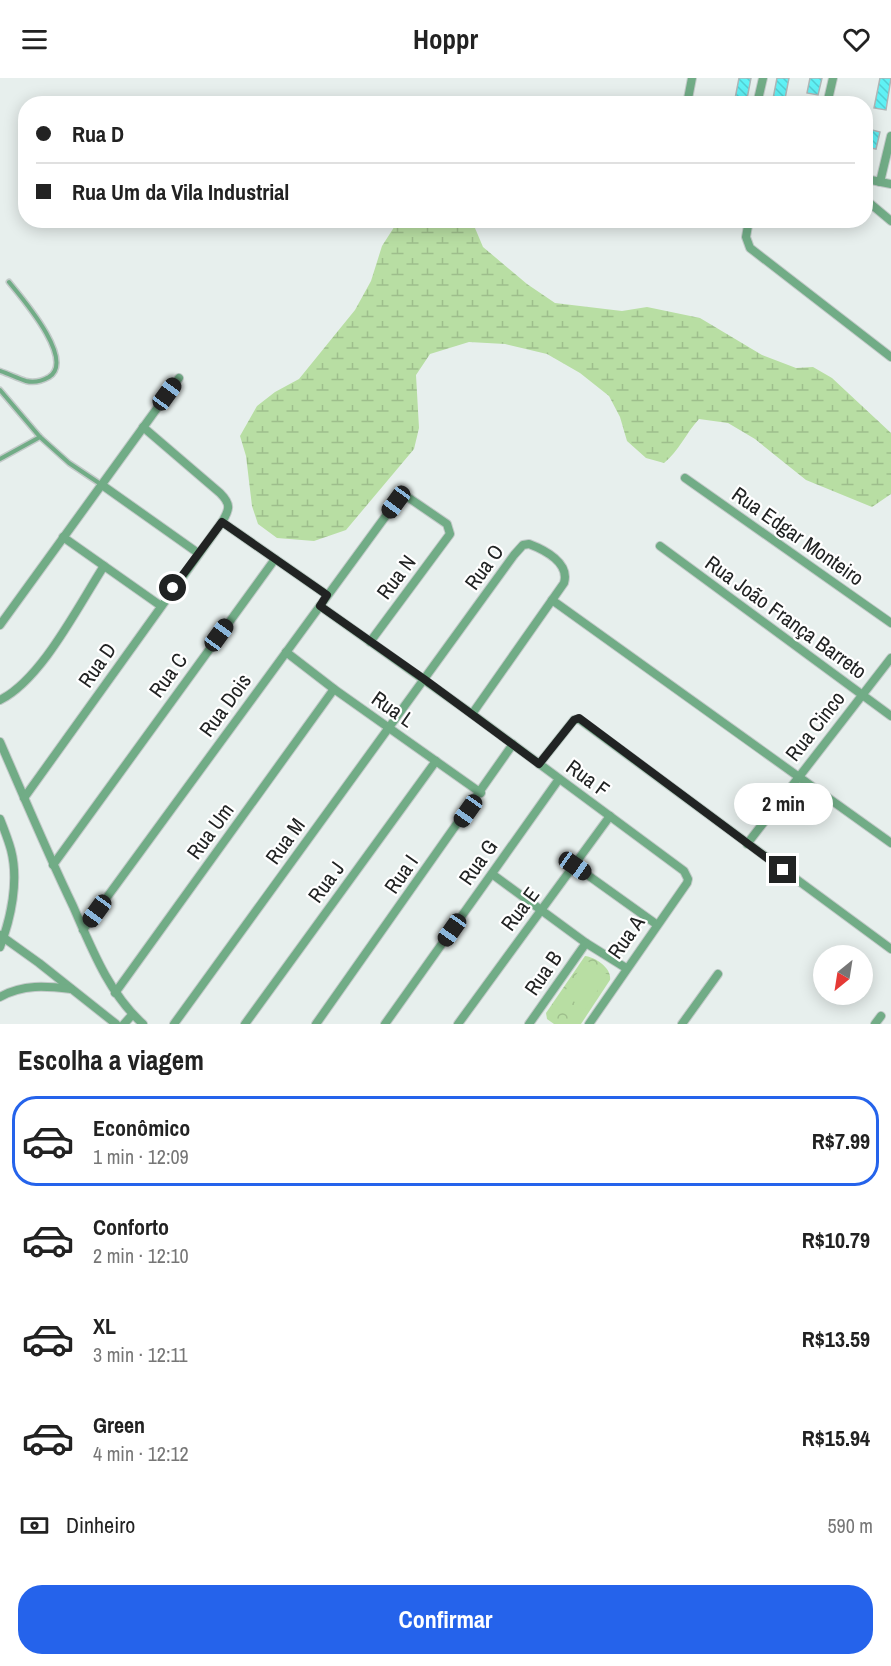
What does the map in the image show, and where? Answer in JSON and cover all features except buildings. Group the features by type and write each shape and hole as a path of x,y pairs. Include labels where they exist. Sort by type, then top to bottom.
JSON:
{"street":[{"path":"689,96 692,78"},
{"path":"759,96 763,78"},
{"path":"829,96 833,78"},
{"path":"880,182 891,136"},
{"path":"873,180 891,184"},
{"path":"873,206 891,221"},
{"path":"748,228 746,237 750,248 891,357"},
{"path":"0,625 179,378"},
{"path":"143,427 228,500 229,509 222,522 327,595"},
{"name":"Rua Edgar Monteiro","path":"685,478 891,623"},
{"path":"102,485 198,553"},
{"name":"Rua N","path":"369,642 450,534 447,524 409,498 402,498 396,502"},
{"name":"Rua Dois","path":"83,930 396,502"},
{"name":"Rua D","path":"24,798 222,522"},
{"path":"63,537 161,606"},
{"name":"Rua O","path":"424,679 523,545 529,544 536,547 564,567 566,577 564,583 552,600"},
{"name":"Rua João França Barreto","path":"660,546 891,717"},
{"name":"Rua C","path":"53,865 275,559"},
{"path":"0,700 14,692 28,679 104,566"},
{"path":"472,714 552,600 891,843"},
{"name":"Rua F","path":"320,606 472,714 684,872"},
{"name":"Rua L","path":"286,652 334,689 481,793"},
{"name":"Rua Cinco","path":"747,844 891,658"},
{"name":"Rua M","path":"174,1024 424,679"},
{"name":"Rua Um","path":"115,993 334,689"},
{"path":"539,764 574,720 579,718 891,949"},
{"path":"0,742 83,930 115,993 143,1024"},
{"name":"Rua I","path":"316,1024 481,793 513,744"},
{"name":"Rua J","path":"245,1024 436,761"},
{"name":"Rua G","path":"385,1024 559,779"},
{"name":"Rua E","path":"458,1024 610,816"},
{"path":"0,819 11,851 14,871 13,890 0,947"},
{"path":"575,866 656,924"},
{"name":"Rua A","path":"589,1024 656,924 687,883 688,879 684,872"},
{"path":"492,874 586,944 626,968"},
{"path":"2,936 116,1024"},
{"name":"Rua B","path":"531,1024 586,944"},
{"path":"682,1024 718,974"},
{"path":"0,997 24,987 73,989"},
{"path":"124,1024 132,1014"},
{"path":"875,1024 881,1016"}],"lane":[{"path":"0,371 37,382 53,374 57,360 50,340 37,318 9,282"},
{"path":"0,390 40,437 69,463 102,485"},
{"path":"0,459 40,437"}],"green space":[{"path":"394,228 475,228 483,247 527,284 555,303 622,311 647,307 700,318 762,355 796,368 813,367 832,378 891,433 891,494 872,507 806,480 755,439 728,423 699,419 664,463 646,458 627,441 620,417 609,396 580,373 547,354 505,344 469,342 430,354 416,375 419,428 414,449 346,530 314,541 277,538 258,524 252,506 246,456 240,436 257,406 275,392 299,379 355,310 371,281 382,246"},
{"path":"585,956 593,958 606,967 610,980 581,1024 554,1024 547,1019 546,1013"},
{"path":"586,960 608,975 585,1009 563,994"}],"route":[{"path":"173,588 222,522 327,595 320,606 539,764 574,720 579,718 783,870"}]}
